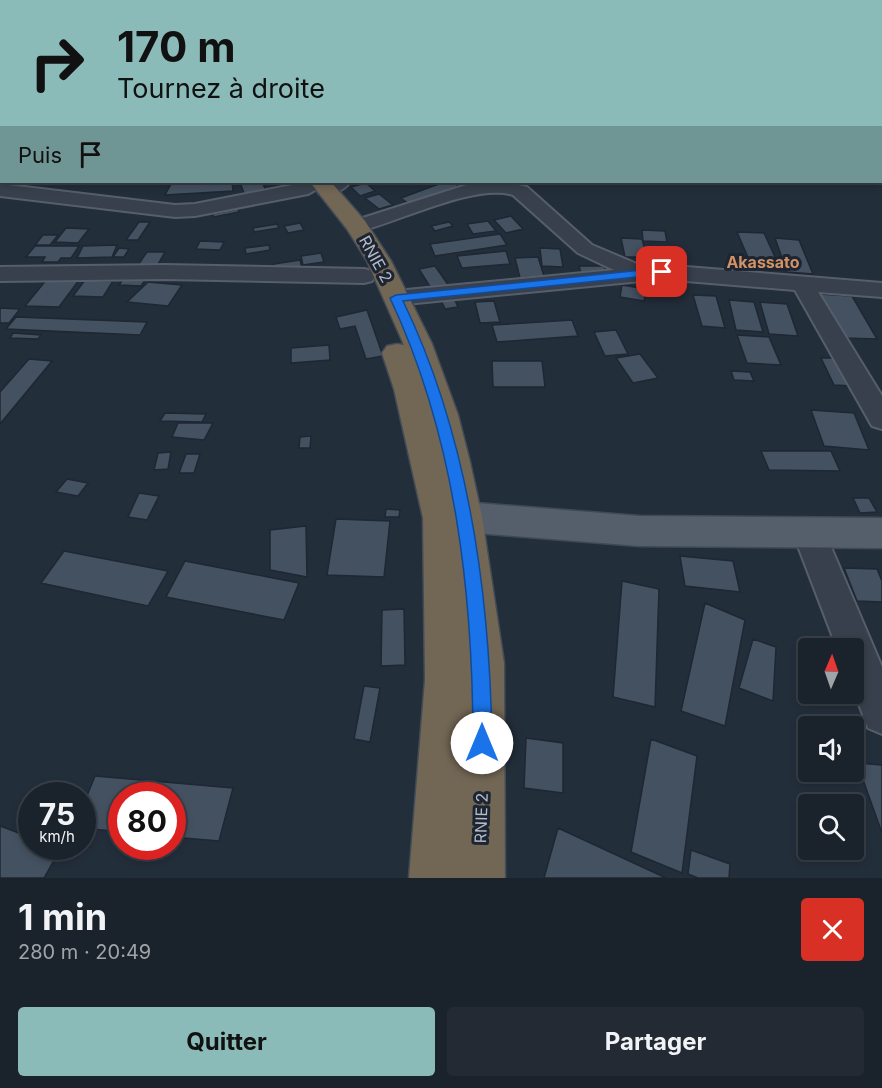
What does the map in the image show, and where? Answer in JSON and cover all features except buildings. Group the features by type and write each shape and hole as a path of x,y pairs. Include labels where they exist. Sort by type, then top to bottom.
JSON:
{"highway":[{"name":"RNIE 2","path":"319,184 357,226 379,261 418,344 442,415 464,517 482,663 479,878"},
{"name":"RNIE 2","path":"319,184 334,222 381,310 409,388 441,518 447,680 435,878"}],"main road":[{"path":"464,517 639,531 882,533"}],"street":[{"path":"0,190 175,211 195,210 319,184"},
{"path":"357,226 476,188 506,188 520,191 585,249 639,273"},
{"path":"0,274 165,272 364,276"},
{"path":"396,298 639,273 684,273 882,290"},
{"path":"802,283 882,419"},
{"path":"809,533 882,714"}],"district":[{"name":"Akassato","path":"763,262"}],"route":[{"path":"482,743 482,663 464,517 442,415 418,344 396,298 662,272"}]}
